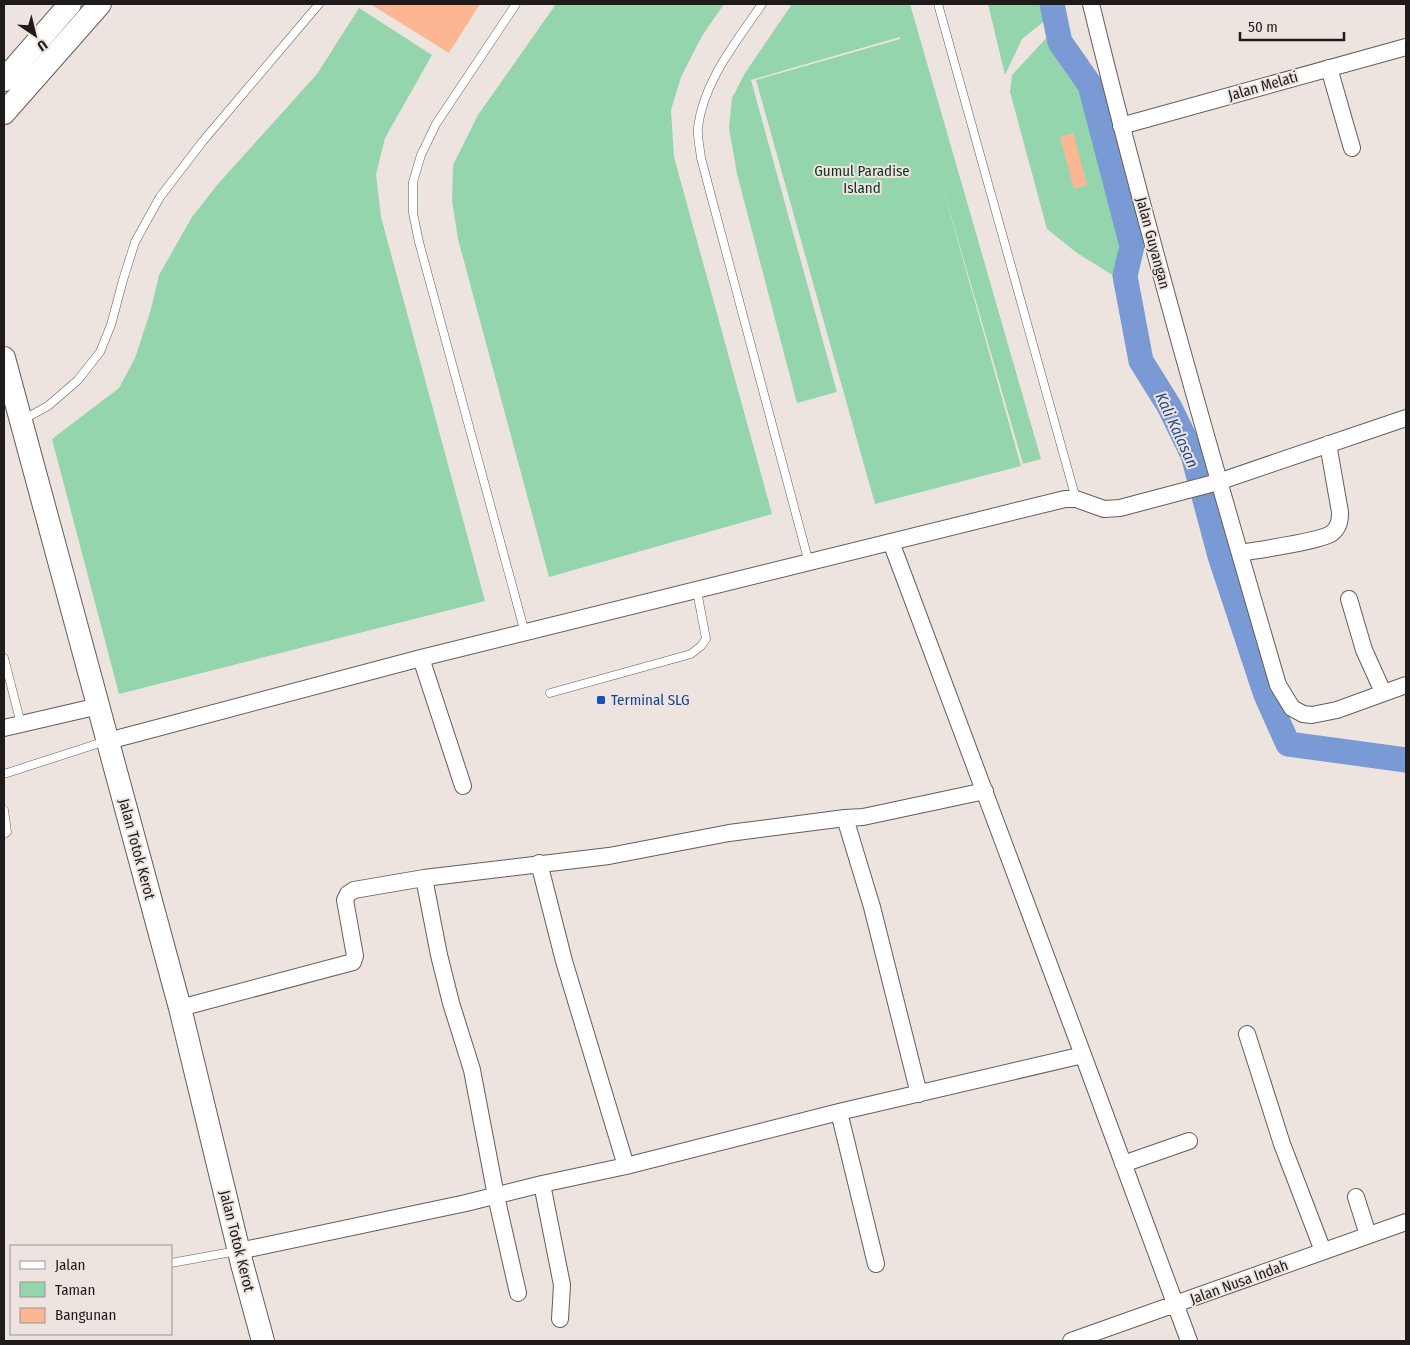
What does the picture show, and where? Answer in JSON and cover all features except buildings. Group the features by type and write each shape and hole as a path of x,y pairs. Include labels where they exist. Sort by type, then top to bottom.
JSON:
{"main road":[{"path":"4,80 70,4"},
{"path":"4,113 100,4"},
{"name":"Jalan Totok Kerot","path":"5,372 21,421 180,1008 239,1251 263,1341"}],"street":[{"name":"Jalan Guyangan","path":"1091,4 1214,483 1240,553 1278,685 1292,708 1302,714 1312,715 1337,710 1406,685"},
{"name":"Jalan Melati","path":"1121,126 1406,46"},
{"path":"1329,68 1352,148"},
{"path":"108,741 421,658 697,592 1065,499 1076,499 1104,509 1120,508 1214,483 1406,418"},
{"path":"1240,553 1326,537 1338,527 1340,512 1328,444"},
{"path":"891,542 1189,1341"},
{"path":"1350,599 1364,650 1383,692"},
{"path":"421,658 463,786"},
{"path":"4,728 99,706"},
{"path":"180,1008 354,962 355,956 345,900 348,894 354,890 424,878 609,856 729,833 864,816 985,791"},
{"path":"845,818 872,908 919,1094"},
{"path":"539,863 564,961 626,1166"},
{"path":"424,878 438,955 472,1070 496,1196 518,1293"},
{"path":"1247,1034 1282,1144 1323,1251"},
{"path":"239,1251 626,1166 839,1112 1083,1055"},
{"path":"839,1112 876,1264"},
{"path":"1123,1164 1189,1141"},
{"path":"542,1184 562,1285 560,1319"},
{"path":"1356,1198 1368,1235"},
{"name":"Jalan Nusa Indah","path":"1070,1341 1406,1222"}],"lane":[{"path":"21,421 48,406 78,380 100,352 111,325 136,242 160,197 203,141 319,4"},
{"path":"516,4 436,124 421,154 414,182 413,213 419,242 525,633"},
{"path":"762,4 721,64 704,101 698,128 701,158 809,563"},
{"path":"938,4 1076,499"},
{"path":"550,693 691,654 706,639 697,592"},
{"path":"4,658 21,724"},
{"path":"4,774 108,741"},
{"path":"4,810 7,832 4,834"},
{"path":"172,1263 239,1251"}],"green space":[{"path":"556,4 724,4 702,36 681,77 671,110 674,157 772,514 549,577 458,239 452,201 453,165 478,115"},
{"name":"Gumul Paradise Island","path":"792,4 910,4 1041,459 1023,464 941,181 1021,466 875,504 756,80 900,39 900,37 751,80 837,392 797,403 737,174 729,128 732,98 745,73"},
{"path":"988,4 1043,4 1047,19 1022,39 1005,75"},
{"path":"359,8 432,55 385,138 376,174 381,217 485,601 119,694 52,439 119,388 135,358 151,309 159,275 192,217 218,184 317,74"},
{"path":"1050,34 1062,59 1086,90 1125,247 1121,270 1114,276 1077,253 1047,229 1010,92 1012,75"}],"waterway":[{"name":"Kali Kalasan","path":"1052,4 1060,42 1090,85 1132,246 1125,276 1141,361 1169,406 1193,455 1220,556 1266,695 1288,744 1406,760"}],"place":[{"name":"Terminal SLG","path":"601,700"}]}
